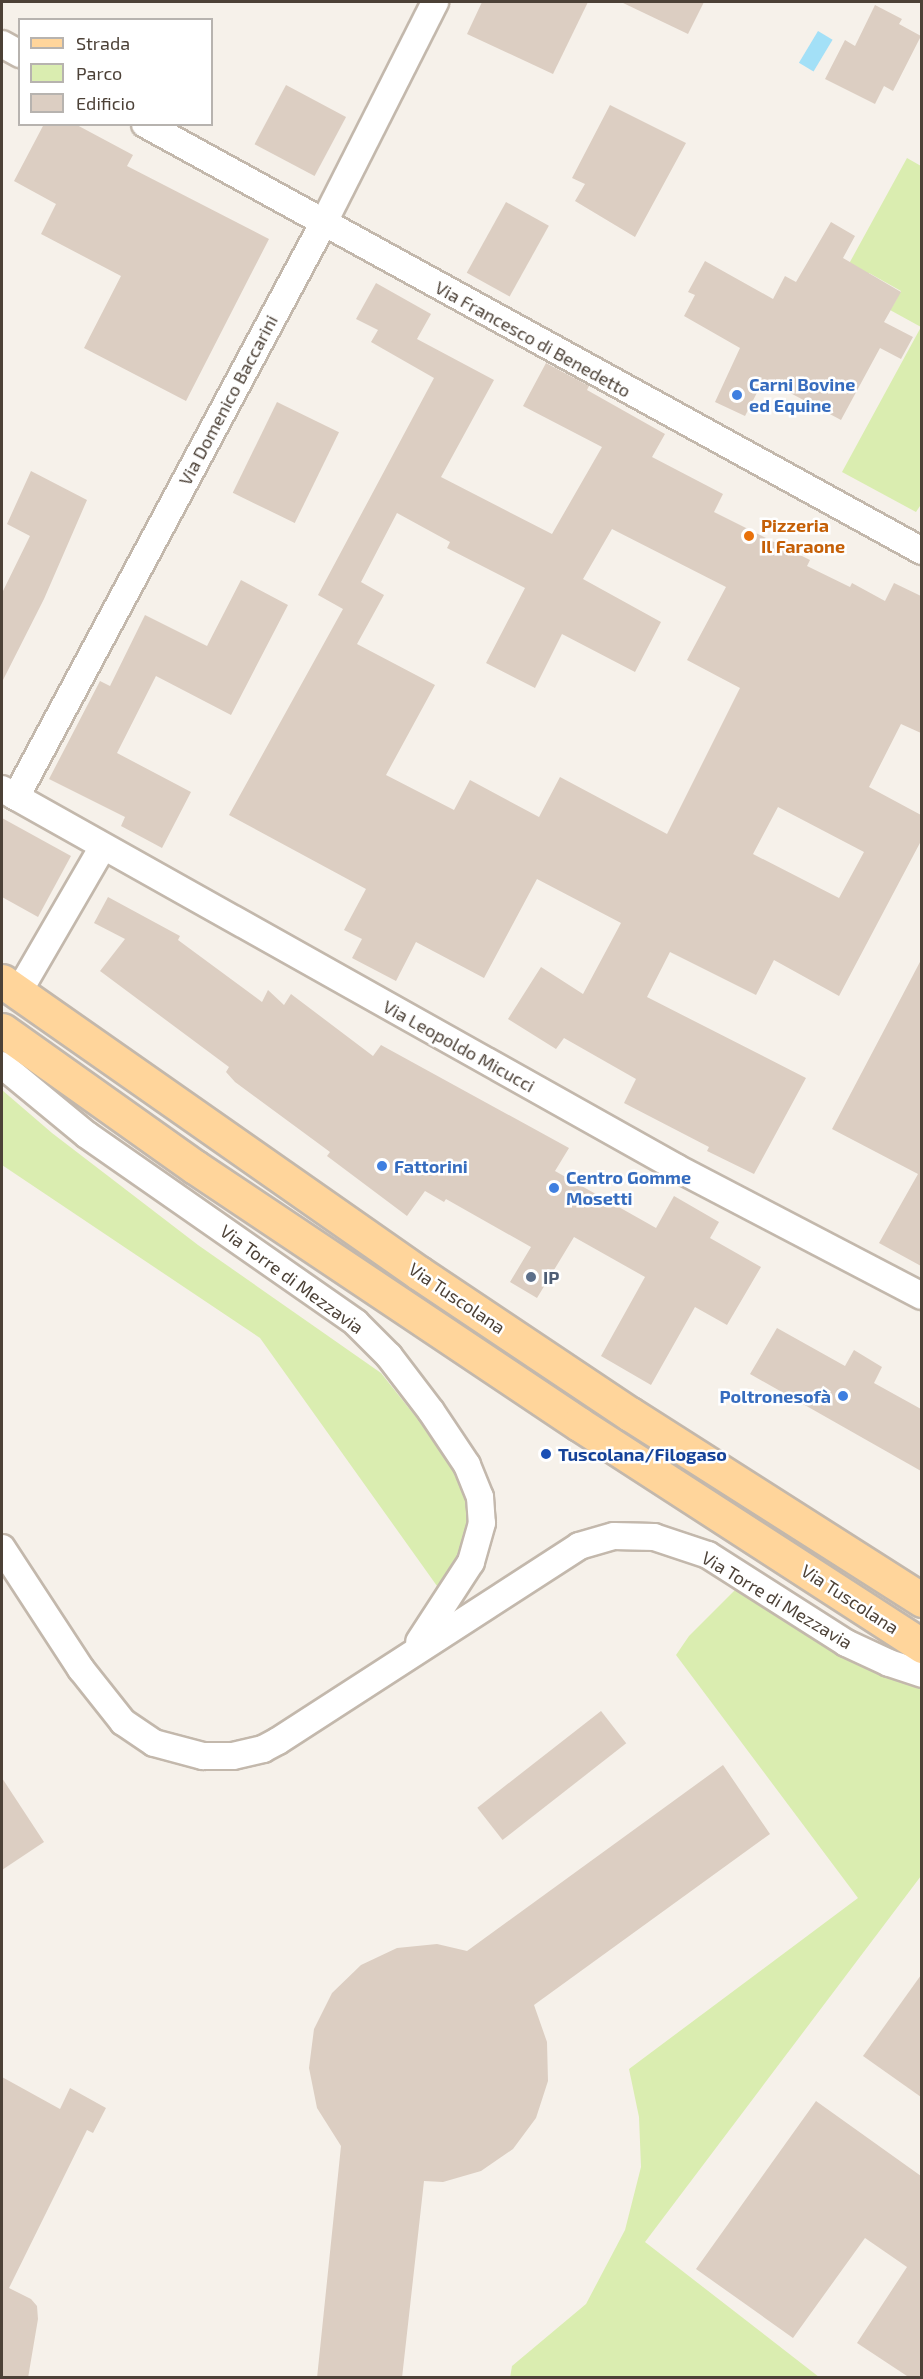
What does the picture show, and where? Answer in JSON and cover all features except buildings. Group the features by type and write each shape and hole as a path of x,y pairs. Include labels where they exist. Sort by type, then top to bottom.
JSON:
{"main road":[{"name":"Via Tuscolana","path":"10,987 419,1273 630,1414 921,1600"},
{"name":"Via Tuscolana","path":"2,1030 195,1167 579,1424 921,1646"}],"street":[{"name":"Via Domenico Baccarini","path":"9,793 323,224 435,2"},
{"path":"2,44 18,53"},
{"name":"Via Francesco di Benedetto","path":"149,126 921,551"},
{"name":"Via Leopoldo Micucci","path":"9,793 102,848 667,1162 921,1296"},
{"path":"10,987 102,848"},
{"name":"Via Torre di Mezzavia","path":"2,1065 87,1135 356,1323 389,1356 445,1430 467,1465 480,1497 481,1534 471,1562 446,1605 411,1652"},
{"name":"Via Torre di Mezzavia","path":"2,1548 110,1708 137,1733 154,1743 186,1754 219,1757 263,1749 307,1723 411,1652 579,1546 614,1536 636,1535 670,1541 708,1556 846,1643 889,1663 921,1674"}],"green space":[{"path":"907,158 921,166 922,503 916,512 842,472 921,327 839,282","holes":["869,273 901,291 892,307 860,288"]},
{"path":"2,1090 52,1133 198,1245 381,1373 427,1431 466,1491 468,1519 464,1542 452,1572 437,1586 260,1338 2,1165"},
{"path":"735,1590 921,1685 921,1876 645,2242 819,2377 510,2378 512,2366 586,2304 625,2230 641,2167 639,2117 629,2069 858,1898 676,1655 689,1636"}],"water":[{"path":"818,31 833,40 814,71 799,63"}],"place":[{"name":"Carni Bovine ed Equine","path":"737,395"},
{"name":"Pizzeria Il Faraone","path":"749,536"},
{"name":"Fattorini","path":"382,1166"},
{"name":"Centro Gomme Mosetti","path":"554,1188"},
{"name":"IP","path":"531,1277"},
{"name":"Poltronesofà","path":"843,1396"},
{"name":"Tuscolana/Filogaso","path":"546,1454"}]}
